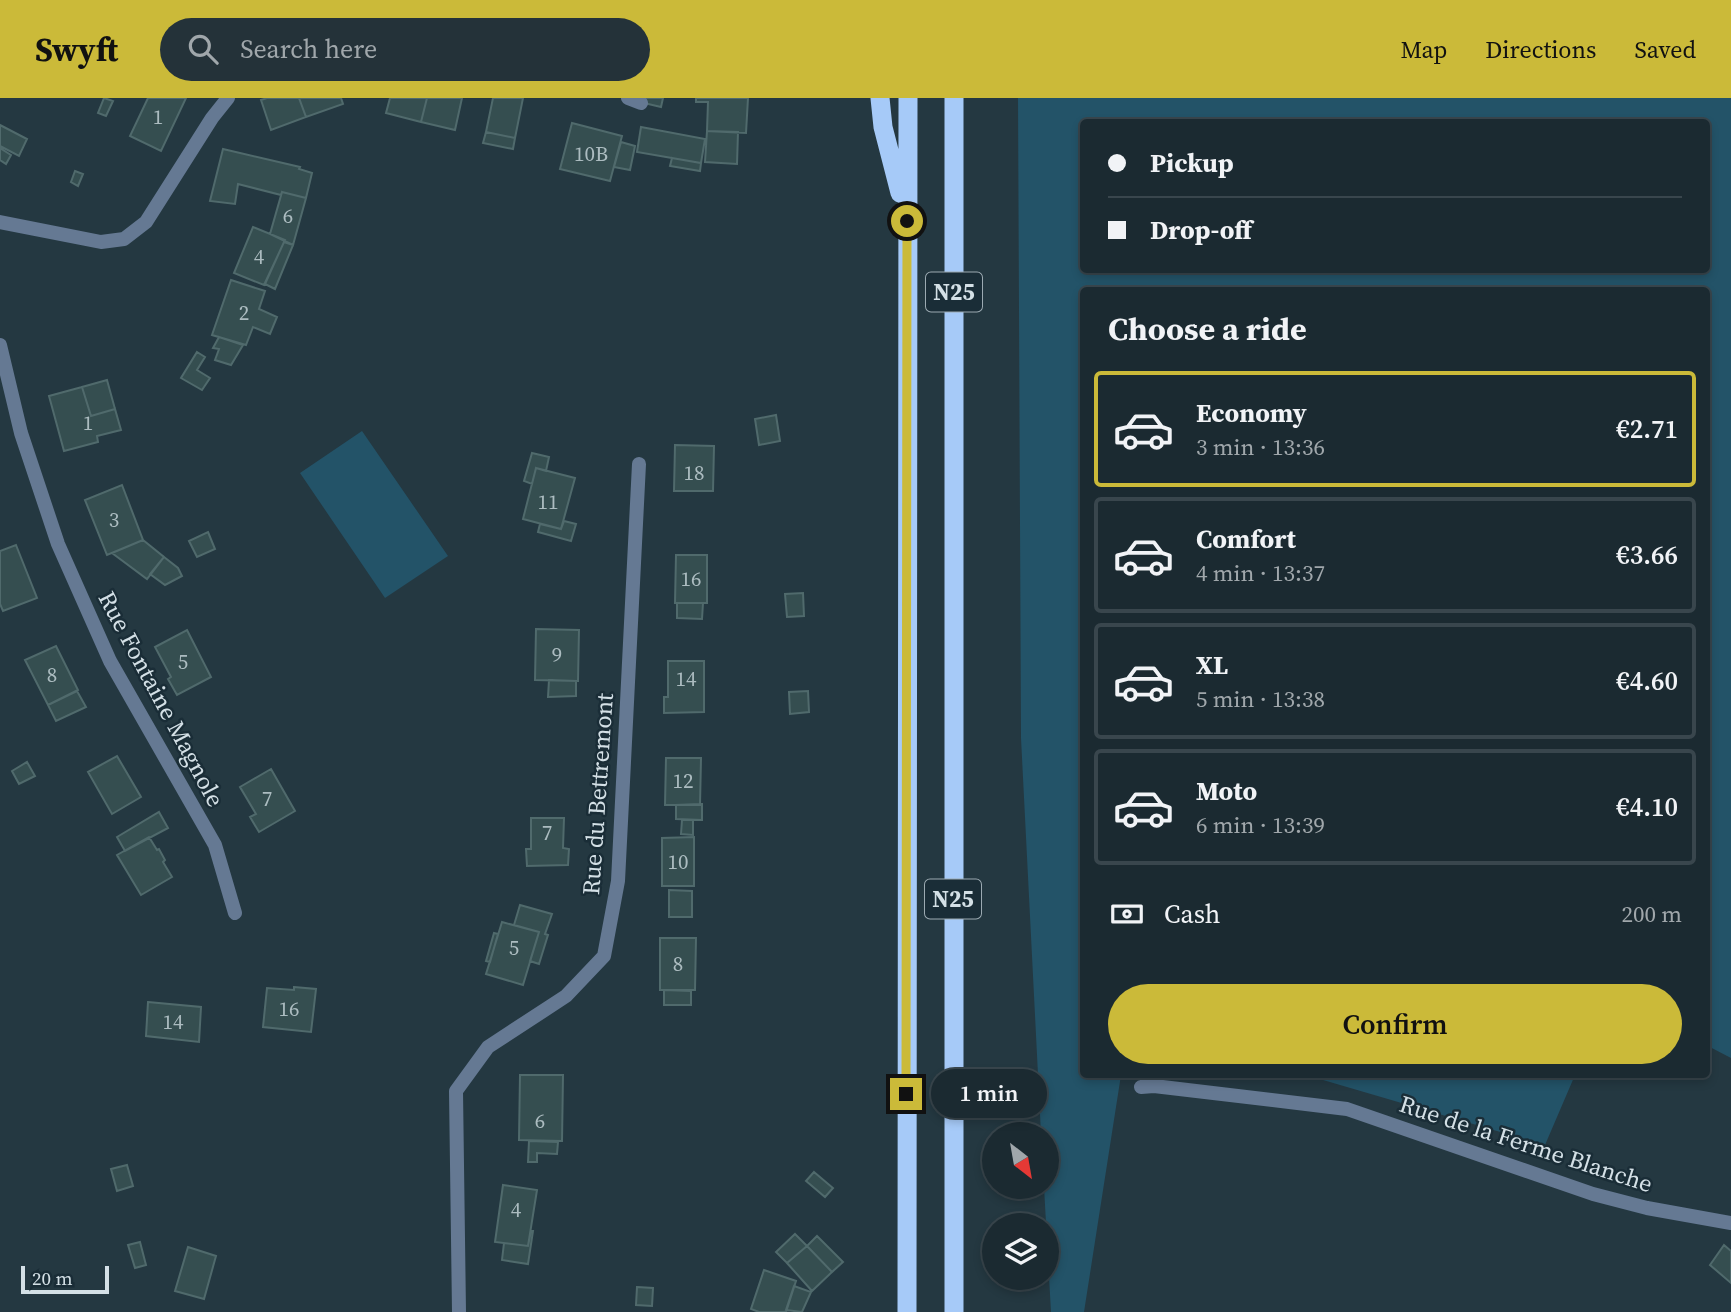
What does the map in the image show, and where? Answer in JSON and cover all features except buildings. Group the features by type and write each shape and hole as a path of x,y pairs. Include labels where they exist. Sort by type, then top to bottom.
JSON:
{"highway":[{"path":"880,98 883,127 907,221"},
{"name":"N25","path":"906,1312 908,98"},
{"name":"N25","path":"954,98 954,1312"}],"street":[{"path":"0,222 101,242 124,239 146,222 212,118 228,98"},
{"name":"Rue Fontaine Magnole","path":"0,345 21,433 62,555 110,661 215,845 234,913"},
{"name":"Rue du Bettremont","path":"459,1312 456,1091 488,1047 566,996 604,956 618,881 639,464"},
{"name":"Rue de la Ferme Blanche","path":"1141,1087 1154,1086 1347,1109 1593,1195 1731,1223"}],"shaded area":[{"path":"1018,98 1731,98 1731,1058 1710,1047 1710,287 1080,287 1080,1078 1121,1078 1084,1312 1051,1312 1050,1290 1059,1290 1059,1213 1045,1213 1045,1199 1059,1199 1059,1122 1040,1122 1021,738"},
{"path":"362,431 448,556 385,598 300,473"},
{"path":"1316,1078 1574,1078 1545,1145"}],"route":[{"path":"906,1094 907,221"}]}
